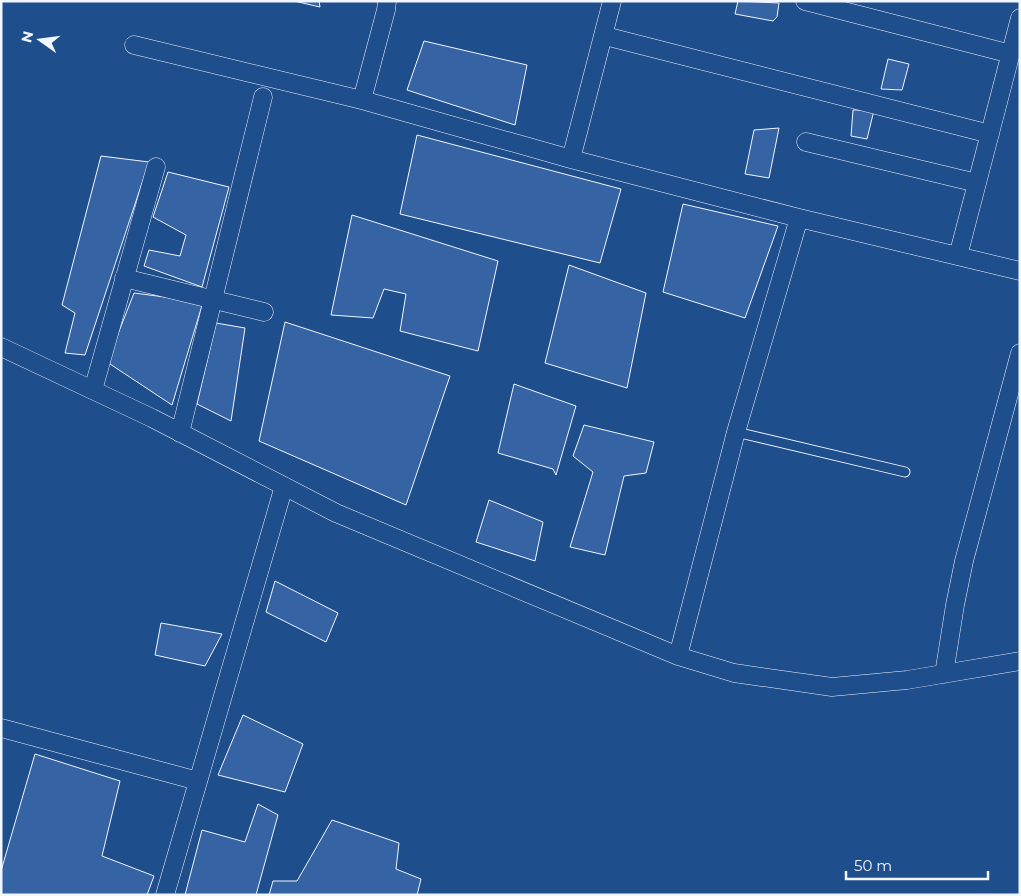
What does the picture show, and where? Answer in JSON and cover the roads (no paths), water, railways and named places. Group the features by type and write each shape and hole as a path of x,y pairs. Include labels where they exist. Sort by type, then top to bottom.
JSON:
{"street":[{"path":"362,100 387,1"},
{"path":"572,159 605,36 612,1"},
{"path":"804,1 1011,54"},
{"path":"958,256 1019,24"},
{"path":"605,36 990,134"},
{"path":"134,45 362,100 572,159 798,218 1020,272"},
{"path":"180,433 263,97"},
{"path":"806,142 977,183"},
{"path":"93,390 156,167"},
{"path":"678,656 736,432 798,218"},
{"path":"124,278 264,312"},
{"path":"1,347 180,433 336,513 678,656 734,673 832,687 907,680 1020,661"},
{"path":"944,674 964,561 1020,353"},
{"path":"164,895 284,486"},
{"path":"1,728 198,781"}],"lane":[{"path":"736,432 905,472"}]}
